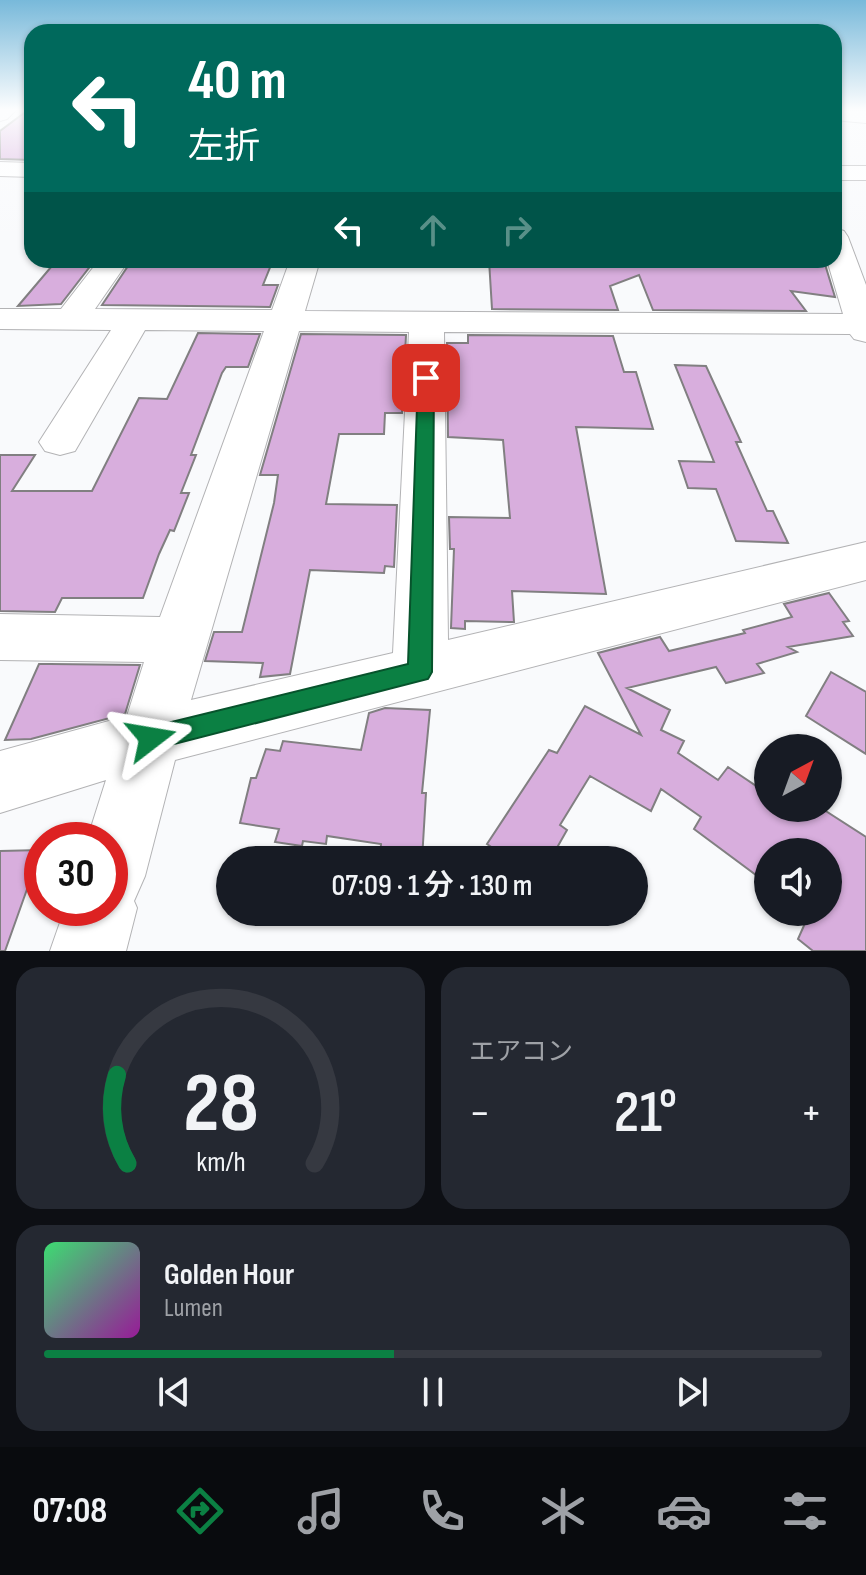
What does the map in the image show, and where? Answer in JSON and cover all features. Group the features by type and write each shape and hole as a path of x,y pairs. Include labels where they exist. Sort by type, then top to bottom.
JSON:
{"street":[{"path":"0,169 24,170"},
{"path":"842,173 866,173"},
{"path":"842,234 866,233"},
{"path":"0,319 427,320 865,327 842,259"},
{"path":"71,319 108,268"},
{"path":"126,822 179,640 303,268"},
{"path":"60,442 134,320"},
{"path":"420,672 427,320"},
{"path":"0,782 151,738 866,561"},
{"path":"0,637 179,640"},
{"path":"88,951 96,926"}],"building":[{"path":"0,154 24,154 24,160 0,159"},
{"path":"50,268 89,268 61,304 18,306"},
{"path":"127,268 270,268 263,285 278,285 270,307 102,305"},
{"path":"489,268 826,268 835,297 791,291 806,311 653,310 639,275 610,286 618,310 492,309"},
{"path":"198,333 260,334 248,367 226,367 222,373 191,455 196,455 181,493 189,493 174,531 170,530 159,554 143,598 62,598 55,612 0,611 0,455 35,455 12,491 92,491 139,398 167,399"},
{"path":"301,334 406,335 402,413 385,413 384,434 339,434 326,504 397,505 394,567 385,566 384,573 310,570 290,674 260,677 263,663 205,661 214,632 242,632 278,475 260,475"},
{"path":"468,335 613,336 624,372 636,372 653,429 576,427 606,594 512,591 514,622 465,621 465,629 451,628 454,549 450,549 449,517 510,518 503,440 448,437 447,343 468,343"},
{"path":"675,365 706,366 741,442 736,442 767,511 773,511 788,543 736,541 716,489 688,488 679,461 714,462"},
{"path":"829,593 849,621 843,622 853,636 788,647 797,652 757,664 764,673 726,683 716,667 627,688 670,710 661,730 684,741 678,753 718,780 728,767 754,785 754,822 842,822 866,837 866,951 813,951 798,939 804,926 842,926 842,838 754,838 754,874 694,829 701,817 661,789 651,811 590,776 560,825 567,830 558,846 487,844 549,750 557,753 585,706 641,735 598,653 660,637 669,651 745,633 743,630 792,617 784,604"},
{"path":"39,664 140,665 125,714 31,739 5,740"},
{"path":"831,672 866,692 866,754 842,739 842,734 834,734 806,716"},
{"path":"385,708 430,710 422,793 426,793 423,846 381,846 327,836 326,844 303,841 302,846 275,842 279,829 240,823 251,778 256,778 266,749 280,751 283,741 361,750 369,713"},
{"path":"24,850 24,898 5,951 0,951 0,851"}],"route":[{"path":"151,738 420,672 426,378"}]}
